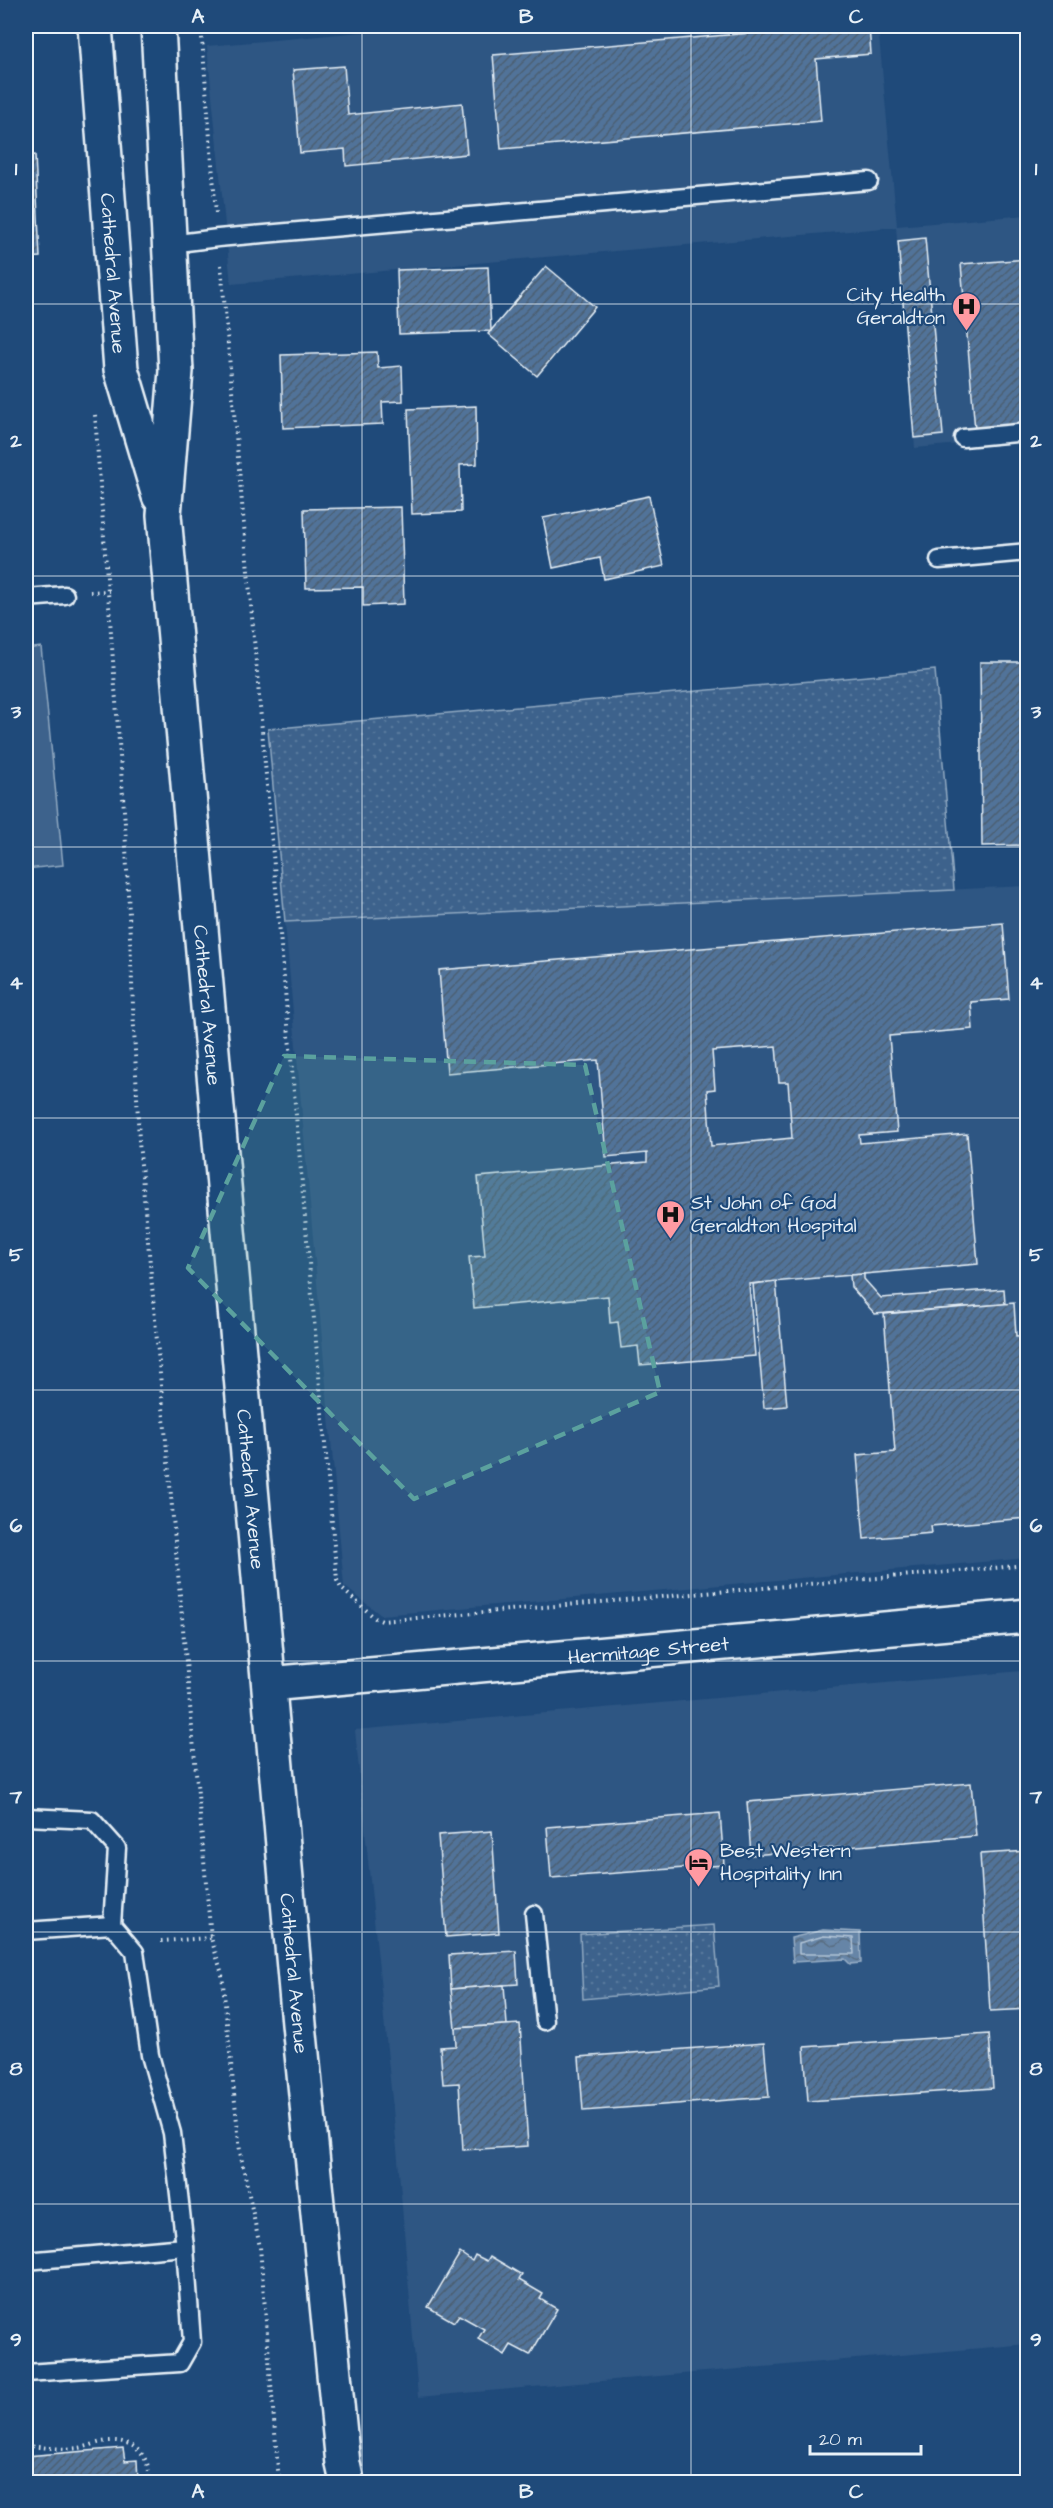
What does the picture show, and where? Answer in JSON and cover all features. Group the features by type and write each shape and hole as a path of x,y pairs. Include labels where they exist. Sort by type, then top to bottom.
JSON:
{"main road":[{"name":"Cathedral Avenue","path":"95,26 121,369 164,515"},
{"name":"Cathedral Avenue","path":"158,26 176,371 164,515 299,2024 344,2476"},
{"name":"Hermitage Street","path":"269,1684 1028,1616"}],"lane":[{"path":"170,244 869,181"},
{"path":"963,438 1028,432"},
{"path":"939,560 1028,552"},
{"path":"26,598 65,595"},
{"path":"26,1817 92,1820 117,1848 112,1925 135,1952 150,2055 172,2133 185,2247 192,2343 180,2363 26,2373"},
{"path":"534,1914 545,2021"},
{"path":"26,1931 112,1925"},
{"path":"26,2261 185,2247"}],"path":[{"path":"201,26 337,1580 341,1588 375,1618 382,1621 1028,1565"},
{"path":"95,411 125,824 139,1142 211,1938 222,1974 240,2152 260,2247 279,2482"},
{"path":"158,1941 211,1938"},
{"path":"26,2446 77,2448 112,2440 134,2447 144,2454 150,2474 149,2482"}],"highlighted area":[{"path":"284,1056 585,1065 660,1392 414,1499 188,1268"}],"shaded area":[{"path":"429,26 430,33 537,26 579,26 580,29 620,26 878,26 897,226 1027,215 1027,438 915,448 896,227 231,284 207,46"},
{"path":"41,647 63,865 26,869 26,649"},
{"path":"935,670 954,890 285,922 268,729"},
{"name":"St John of God Geraldton Hospital","path":"1027,886 1027,1558 381,1615 344,1586 285,922"},
{"name":"Best Western Hospitality Inn","path":"1022,1671 1028,1728 1027,2344 418,2397 398,2159 355,1730"},
{"path":"714,1925 719,1986 583,1999 580,1934"}],"water":[{"path":"823,1930 860,1932 861,1963 850,1964 845,1959 793,1962 791,1938"}],"building":[{"path":"832,26 869,26 871,54 816,59 821,121 501,149 493,55"},
{"path":"344,66 348,115 462,103 467,154 346,166 345,149 300,153 293,70"},
{"path":"35,155 40,257 26,258 26,156"},
{"path":"925,238 943,435 914,438 898,241"},
{"path":"1028,259 1028,426 975,430 961,264"},
{"path":"546,266 595,307 537,376 488,334"},
{"path":"488,267 491,331 399,334 397,270"},
{"path":"377,352 378,368 402,366 403,401 382,402 383,424 283,428 281,355"},
{"path":"476,406 477,464 460,465 461,512 412,514 408,409"},
{"path":"1023,444 1028,444 1028,496"},
{"path":"649,496 664,566 604,579 600,558 553,568 543,518"},
{"path":"401,507 404,604 363,606 363,587 306,588 304,509"},
{"path":"980,662 1028,662 1028,845 982,846"},
{"path":"1003,923 1009,999 971,1002 973,1029 889,1036 897,1132 859,1135 860,1143 967,1134 978,1264 749,1284 755,1356 640,1365 638,1346 621,1348 618,1322 610,1323 608,1296 474,1308 469,1257 485,1256 478,1177 647,1162 647,1153 606,1157 598,1060 447,1073 439,970","holes":["776,1046 779,1082 788,1082 792,1138 711,1146 707,1090 715,1089 712,1051"]},
{"path":"864,1274 864,1279 881,1298 1004,1289 1005,1304 875,1314 851,1287 850,1275"},
{"path":"776,1281 787,1406 764,1408 753,1284"},
{"path":"1014,1303 1016,1336 1028,1335 1028,1518 931,1526 932,1533 864,1539 857,1455 895,1452 884,1314"},
{"path":"971,1783 976,1836 751,1855 747,1802"},
{"path":"720,1813 724,1865 551,1878 547,1827"},
{"path":"492,1831 499,1933 446,1937 438,1835"},
{"path":"1028,1851 1028,2009 990,2011 980,1854"},
{"path":"516,1951 518,1984 451,1989 449,1955"},
{"path":"504,1985 507,2025 455,2028 451,1989"},
{"path":"520,2024 528,2146 463,2150 459,2083 443,2084 440,2047 456,2046 455,2028"},
{"path":"989,2034 993,2088 808,2101 804,2047"},
{"path":"764,2043 769,2097 583,2111 579,2057"},
{"path":"460,2253 472,2261 475,2255 487,2261 490,2256 522,2275 519,2280 543,2294 540,2299 557,2309 530,2355 511,2345 505,2355 478,2339 484,2329 459,2315 454,2322 428,2307"},
{"path":"123,2448 125,2461 137,2460 138,2482 26,2482 26,2456"}],"place":[{"name":"City Health Geraldton","path":"966,332"},
{"name":"St John of God Geraldton Hospital","path":"670,1240"},
{"name":"Best Western Hospitality Inn","path":"699,1888"}]}
